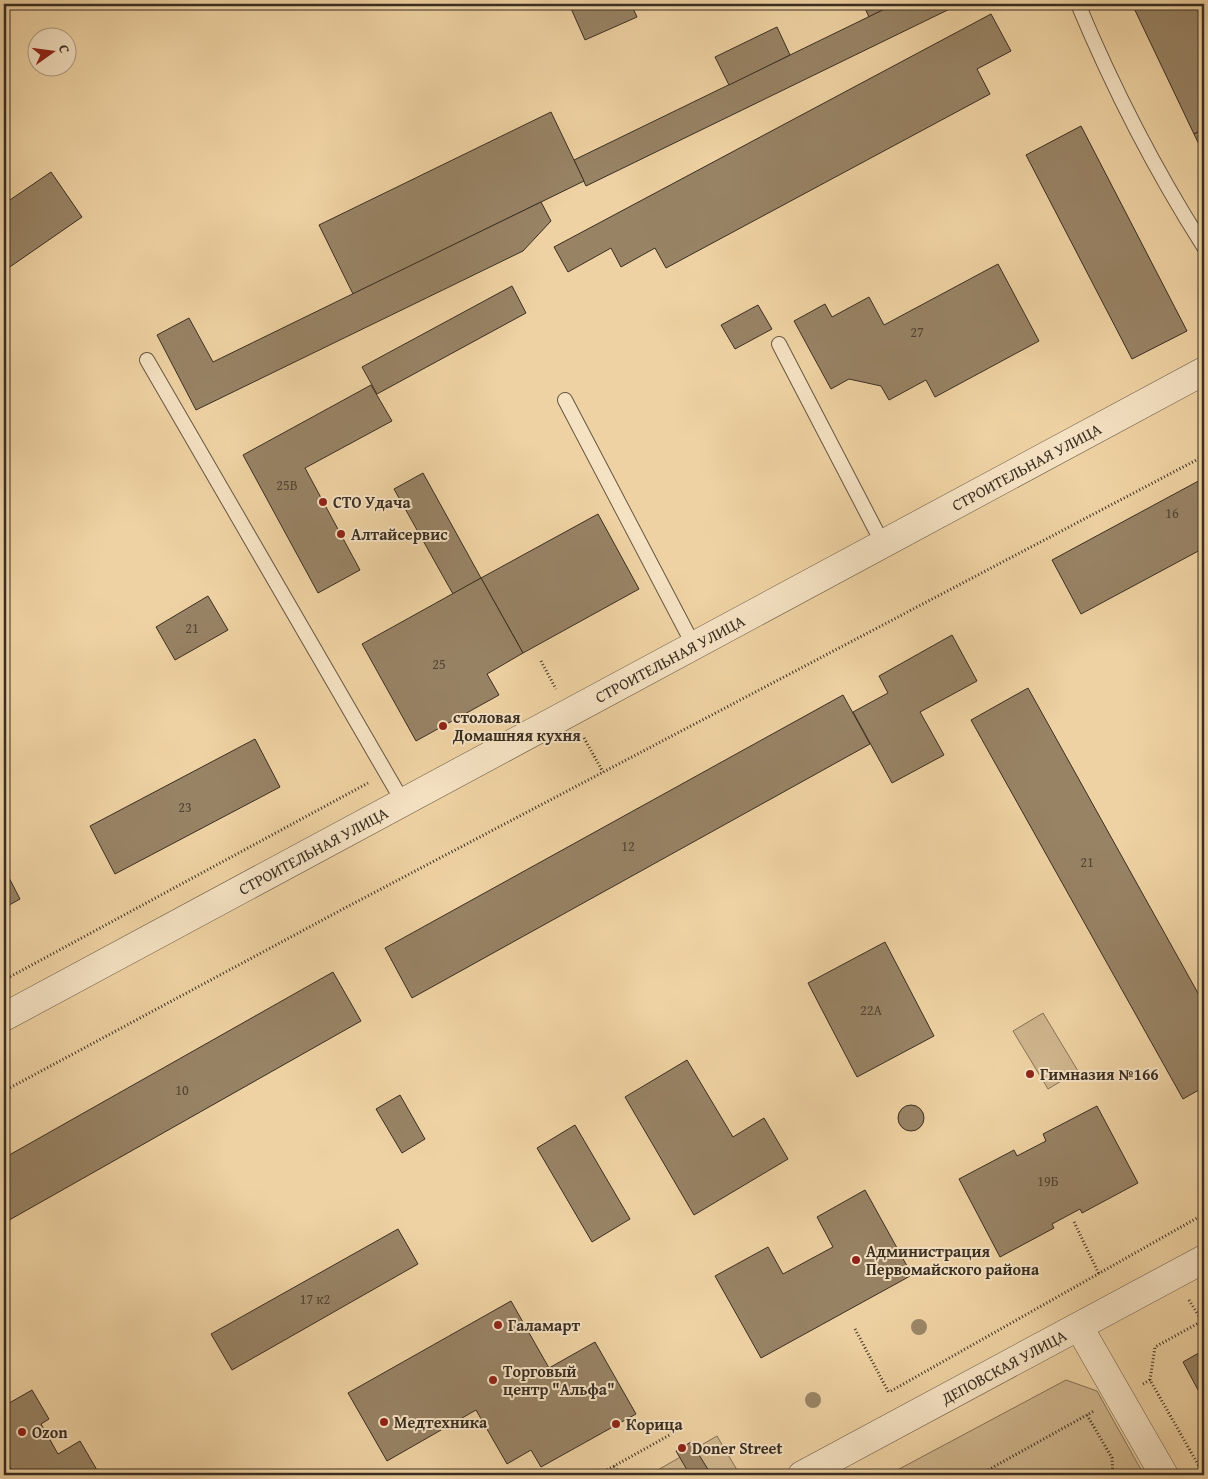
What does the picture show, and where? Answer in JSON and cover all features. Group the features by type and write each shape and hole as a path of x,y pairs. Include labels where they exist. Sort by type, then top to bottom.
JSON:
{"street":[{"name":"СТРОИТЕЛЬНАЯ УЛИЦА","path":"4,1017 1204,371"},
{"name":"ДЕПОВСКАЯ УЛИЦА","path":"791,1471 1079,1327 1204,1259"},
{"path":"1079,1327 1164,1475"}],"lane":[{"path":"1078,4 1131,119 1184,215 1204,246"},
{"path":"779,344 883,544"},
{"path":"148,360 403,802"},
{"path":"565,400 694,646"}],"path":[{"path":"4,1091 343,909 1204,456"},
{"path":"4,979 386,773"},
{"path":"881,1398 1204,1214"},
{"path":"1074,1222 1099,1274"},
{"path":"1150,1380 1155,1347 1204,1320"},
{"path":"855,1329 889,1393"},
{"path":"1088,1415 1112,1458 1113,1475"},
{"path":"598,1475 675,1432"},
{"path":"614,1466 620,1475"},
{"path":"765,1475 791,1471"}],"shaded area":[{"path":"1043,1013 1078,1071 1048,1089 1013,1031"},
{"path":"1066,1380 1097,1391 1144,1475 888,1475"},
{"path":"717,1436 740,1475 649,1475"}],"building":[{"path":"569,4 631,4 637,17 585,40"},
{"path":"863,4 895,4 869,17"},
{"path":"895,4 960,4 586,186 574,160"},
{"path":"1132,4 1204,4 1204,129 1194,134"},
{"path":"991,14 1011,51 977,69 990,94 666,268 655,248 621,267 611,248 568,272 554,247"},
{"path":"777,27 790,55 729,85 715,57"},
{"path":"551,112 584,181 353,294 319,225"},
{"path":"1081,126 1187,331 1132,359 1026,155"},
{"path":"1204,129 1204,155 1194,134"},
{"path":"51,172 82,217 4,271 4,204"},
{"path":"541,202 551,221 523,251 196,410 157,335 189,318 213,362"},
{"path":"998,264 1039,341 935,397 926,380 889,400 881,386 849,379 831,389 794,321 825,304 832,317 869,297 884,325"},
{"path":"512,286 526,313 377,394 362,367"},
{"path":"758,305 772,329 735,349 721,325"},
{"path":"371,385 392,421 305,468 360,570 318,593 243,455"},
{"path":"423,473 481,578 453,594 394,489"},
{"path":"1204,478 1204,548 1081,614 1052,560"},
{"path":"598,514 639,589 523,653 481,578"},
{"path":"481,578 523,653 487,674 499,695 416,741 362,644"},
{"path":"208,596 228,630 175,660 156,627"},
{"path":"952,635 977,681 920,712 944,755 892,783 853,712 888,693 879,676"},
{"path":"1028,688 1204,1004 1204,1087 1183,1099 971,720"},
{"path":"843,695 870,744 412,998 385,948"},
{"path":"255,739 280,787 115,874 90,826"},
{"path":"4,868 20,899 4,908"},
{"path":"885,942 934,1036 857,1077 808,983"},
{"path":"333,972 361,1021 4,1223 4,1158"},
{"path":"687,1060 733,1137 764,1118 788,1159 694,1215 625,1097"},
{"path":"400,1095 425,1139 402,1153 376,1109"},
{"path":"911,1105 920,1109 924,1118 920,1127 911,1131 902,1127 898,1118 902,1109"},
{"path":"1097,1106 1138,1183 1082,1213 1080,1209 1052,1224 1054,1228 1000,1257 959,1179 1014,1150 1017,1156 1046,1141 1043,1134"},
{"path":"575,1125 630,1219 592,1242 537,1148"},
{"name":"Администрация Первомайского района","path":"865,1190 912,1275 761,1358 715,1276 768,1247 783,1274 833,1247 817,1217"},
{"path":"398,1229 418,1264 232,1370 211,1334"},
{"name":"Торговый центр \"Альфа\"","path":"511,1301 549,1368 595,1342 636,1414 541,1467 531,1450 507,1464 476,1410 387,1461 348,1393"},
{"path":"1204,1350 1204,1401 1183,1362"},
{"path":"32,1390 49,1419 41,1424 58,1454 80,1441 97,1470 88,1475 14,1475 4,1456 4,1406"},
{"path":"691,1442 709,1471 701,1475 690,1475 676,1451"}],"place":[{"name":"СТО Удача","path":"323,502"},
{"name":"Алтайсервис","path":"341,534"},
{"name":"столовая Домашняя кухня","path":"443,726"},
{"name":"Гимназия №166","path":"1030,1074"},
{"name":"Администрация Первомайского района","path":"856,1260"},
{"name":"Галамарт","path":"498,1325"},
{"name":"Торговый центр \"Альфа\"","path":"493,1380"},
{"name":"Медтехника","path":"384,1422"},
{"name":"Корица","path":"616,1424"},
{"name":"Ozon","path":"22,1432"},
{"name":"Doner Street","path":"682,1448"}]}
